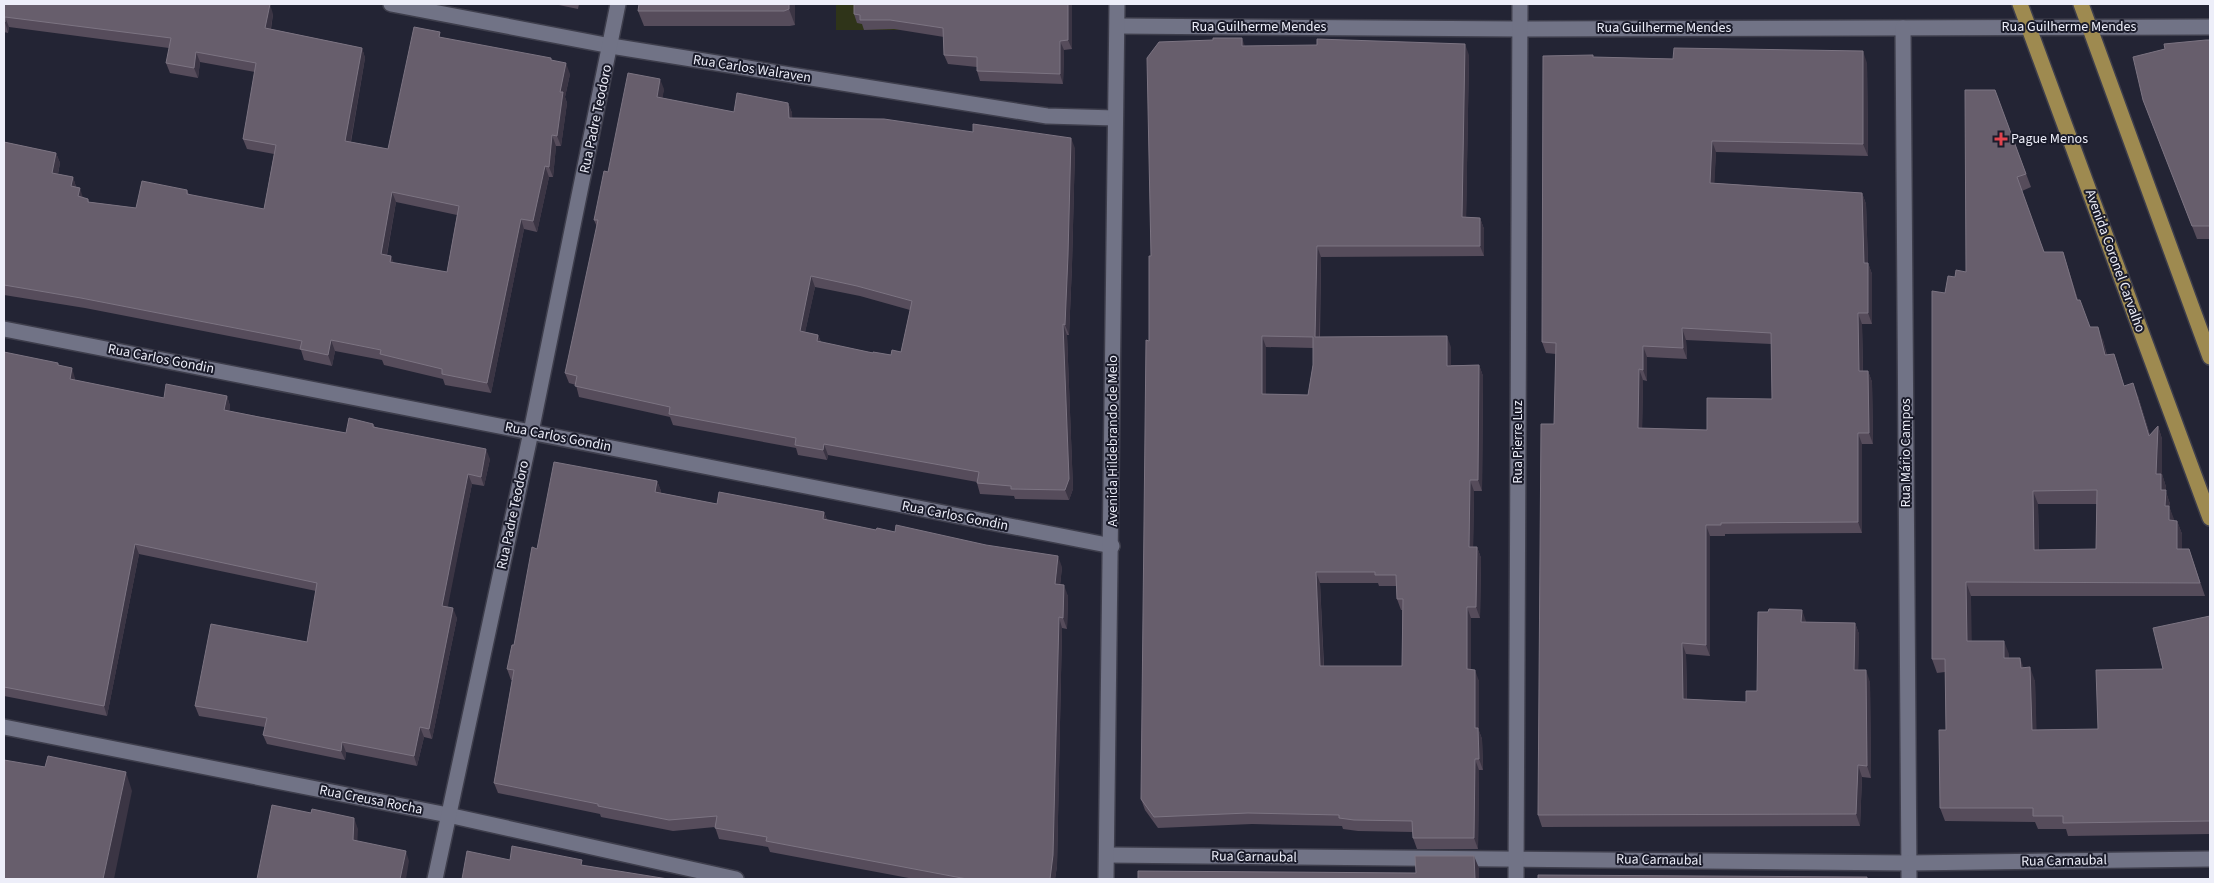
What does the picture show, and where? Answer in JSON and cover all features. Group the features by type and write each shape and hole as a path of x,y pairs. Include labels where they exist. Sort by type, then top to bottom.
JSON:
{"main road":[{"name":"Avenida Coronel Carvalho","path":"2020,4 2210,518"},
{"path":"2081,4 2210,357"}],"street":[{"name":"Rua Carlos Walraven","path":"390,4 610,46 1047,116 1114,118"},
{"name":"Rua Padre Teodoro","path":"436,879 448,815 531,432 618,4"},
{"name":"Avenida Hildebrando de Melo","path":"1106,879 1112,546 1114,118 1118,26 1117,4"},
{"name":"Rua Pierre Luz","path":"1516,879 1520,4"},
{"name":"Rua Guilherme Mendes","path":"1118,26 1520,28 2210,26"},
{"name":"Rua Mário Campos","path":"1904,28 1909,879"},
{"name":"Rua Carlos Gondin","path":"4,329 1112,546"},
{"name":"Rua Creusa Rocha","path":"4,727 448,815 736,879"},
{"name":"Rua Carnaubal","path":"1107,855 1909,863 2210,859"}],"green space":[{"path":"836,4 960,4 960,30 836,30"}],"building":[{"path":"4,4 270,4 265,28 362,48 345,141 388,149 414,27 440,32 439,37 551,58 551,60 566,63 560,92 563,92 557,136 552,135 549,167 545,166 533,221 521,219 487,383 442,374 442,369 380,354 381,350 331,340 328,355 300,349 302,341 4,285 4,142 56,153 52,173 73,177 71,186 80,188 78,196 88,199 88,202 136,208 142,181 187,190 187,194 264,209 276,145 243,139 256,63 196,52 194,68 166,63 171,38 5,17 4,22","holes":["392,192 459,206 447,272 390,262 391,256 381,254"]},
{"path":"639,4 789,4 789,9 784,11 638,11"},
{"path":"854,4 1068,4 1068,40 1060,41 1060,74 977,71 977,57 944,55 943,28 890,20 860,20 860,15 854,14"},
{"path":"1213,38 1242,38 1242,46 1317,45 1317,39 1465,44 1462,217 1480,218 1480,246 1317,246 1315,337 1447,336 1447,366 1479,365 1478,480 1470,480 1469,547 1477,547 1476,607 1467,607 1467,669 1475,670 1475,728 1478,728 1479,759 1475,759 1474,838 1413,838 1412,821 1354,820 1339,818 1339,815 1248,813 1154,817 1141,799 1146,340 1149,341 1149,256 1151,256 1147,58 1159,42 1213,40","holes":["1262,336 1313,337 1313,365 1308,395 1262,394","1316,572 1375,572 1375,575 1396,575 1397,599 1403,599 1402,666 1320,666"]},
{"path":"2210,40 2210,226 2192,226 2143,100 2133,57 2165,49 2164,44"},
{"path":"1674,48 1863,51 1863,144 1712,141 1710,183 1862,193 1864,263 1868,263 1868,313 1858,313 1859,371 1868,371 1869,433 1858,433 1858,522 1721,523 1721,525 1706,525 1706,645 1682,643 1683,699 1746,702 1746,691 1757,691 1758,612 1768,612 1769,609 1802,610 1801,622 1855,623 1854,670 1866,670 1867,766 1858,765 1856,814 1538,815 1541,424 1554,424 1556,343 1542,342 1543,56 1593,55 1593,57 1673,59","holes":["1682,328 1771,333 1772,399 1707,398 1707,430 1638,428 1639,369 1643,370 1643,346 1683,348"]},
{"path":"628,73 660,79 657,97 734,112 737,93 788,103 789,118 884,119 973,132 973,124 1071,138 1065,325 1063,324 1069,479 1065,490 1011,489 1011,486 977,483 979,472 824,444 823,450 795,445 796,438 669,414 670,407 575,386 577,376 565,373 598,220 594,220 604,171 608,172","holes":["811,276 912,301 901,352 892,350 891,355 873,353 817,341 818,335 800,331"]},
{"path":"1965,90 1995,90 2026,174 2017,177 2044,252 2063,252 2077,300 2080,300 2090,327 2098,327 2105,355 2114,354 2124,386 2133,383 2149,436 2158,426 2156,474 2161,474 2161,490 2166,490 2165,506 2169,506 2169,520 2177,521 2177,549 2189,549 2200,583 1966,582 1967,641 2004,641 2004,658 2020,658 2021,668 2030,667 2032,730 2098,729 2096,670 2163,669 2153,628 2210,616 2210,821 2063,823 2063,816 2033,816 2033,808 1940,808 1939,730 1946,730 1945,659 1932,659 1932,291 1945,293 1948,276 1955,277 1956,270 1966,272","holes":["2097,490 2096,549 2034,550 2033,491"]},
{"path":"4,352 58,363 58,365 72,368 70,379 164,398 166,384 227,396 224,410 346,433 349,418 373,424 373,427 486,449 481,477 468,474 442,606 453,608 429,729 420,727 414,756 342,742 341,751 263,735 267,718 195,706 211,624 307,642 317,583 135,544 104,706 4,687"},
{"path":"554,462 657,481 655,492 717,504 719,492 824,512 823,519 876,530 877,528 895,532 896,525 986,545 1058,556 1055,584 1064,585 1063,618 1059,617 1053,855 1050,879 967,879 766,841 767,837 715,828 717,816 669,820 494,783 514,670 507,669 512,645 514,645 532,547 537,549"},
{"path":"48,756 126,772 103,879 4,879 4,760 45,767"},
{"path":"272,805 311,813 312,809 354,818 353,840 406,851 400,879 257,879"},
{"path":"512,846 582,860 581,865 668,879 462,879 467,851 510,860"},
{"path":"1415,856 1474,856 1475,879 1138,879 1138,871 1416,873"},
{"path":"1538,875 1867,877 1867,879 1538,879"}],"place":[{"name":"Pague Menos","path":"2001,139"}]}
